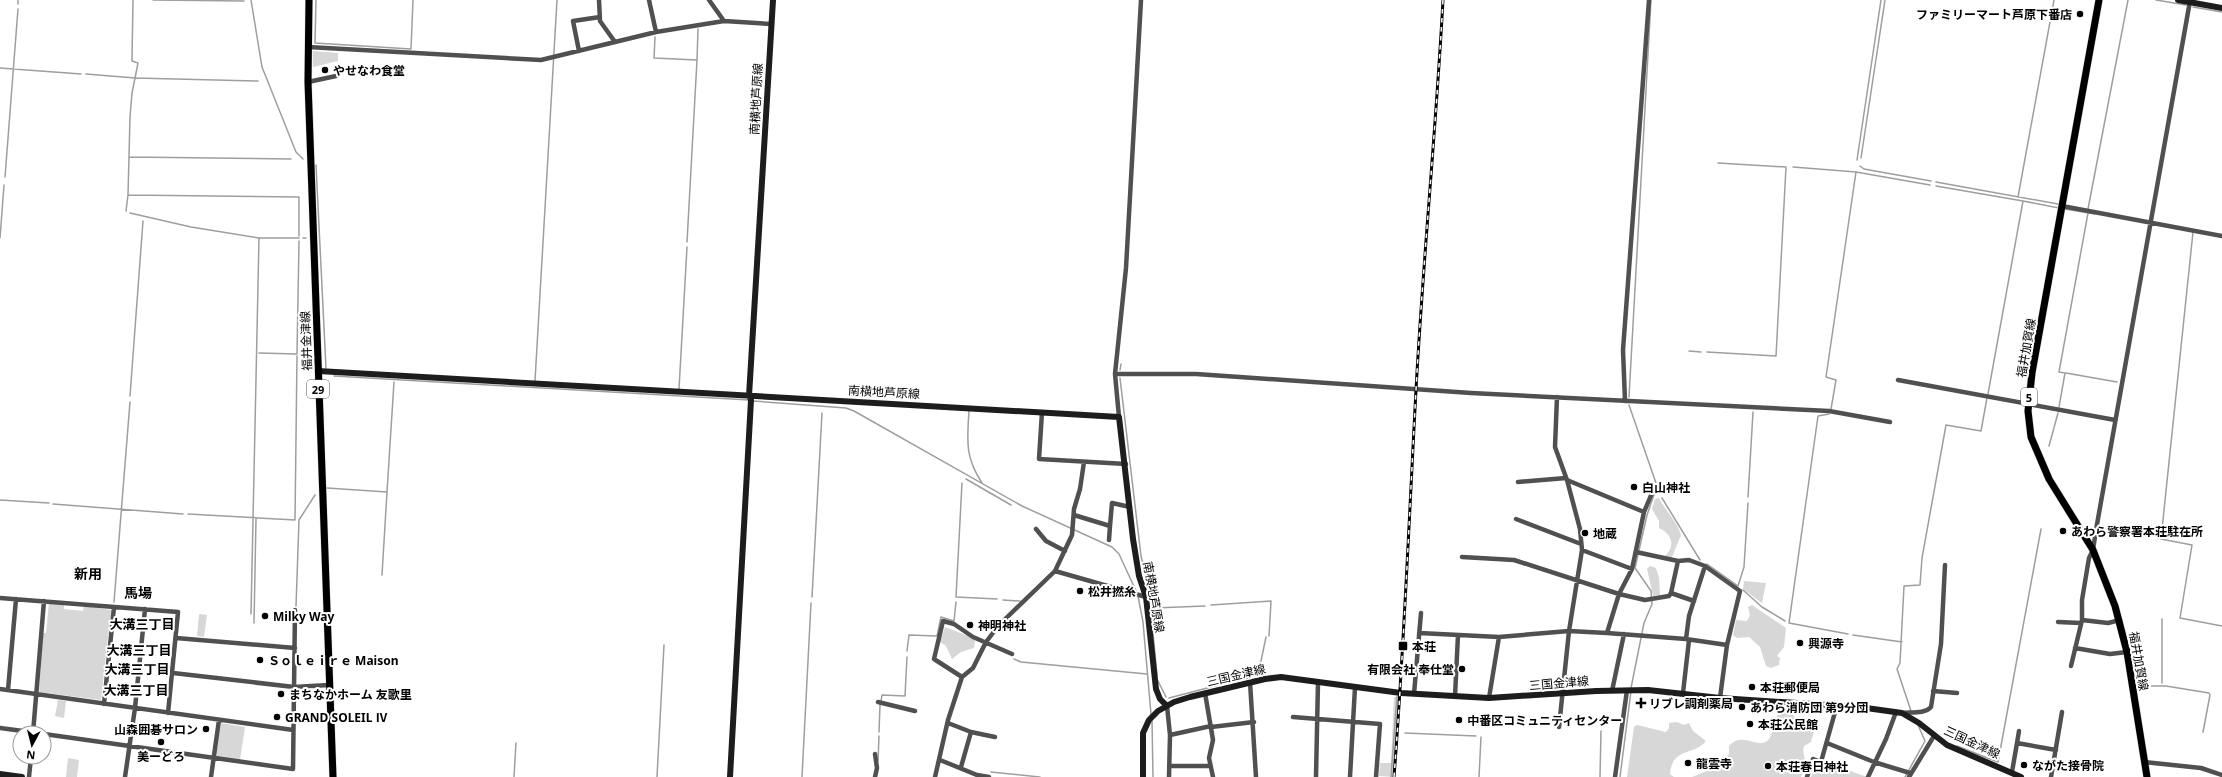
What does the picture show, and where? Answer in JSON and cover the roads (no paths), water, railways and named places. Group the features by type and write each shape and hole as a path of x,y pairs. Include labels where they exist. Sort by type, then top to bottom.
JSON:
{"main road":[{"name":"福井金津線","path":"309,0 308,82 333,777"},
{"name":"南横地芦原線","path":"773,0 750,400 1042,412 1119,417 1140,576 1146,597 1156,689 1160,699 1167,706"},
{"name":"福井加賀線","path":"2099,0 2028,403 2028,424 2038,457 2049,479 2093,550 2108,585 2120,620 2127,652 2147,777"},
{"path":"2178,0 2222,8"},
{"path":"318,371 750,400 730,777"},
{"name":"三国金津線","path":"1143,777 1143,733 1149,720 1158,711 1174,702 1205,693 1250,682 1281,677 1414,694 1489,698 1629,690 1683,693 1720,698 1837,705 1899,712 1920,723 1934,736 1947,745 2022,777"},
{"path":"0,774 22,777"}],"street":[{"path":"599,0 600,20 615,42"},
{"path":"649,0 656,32"},
{"path":"709,0 724,21"},
{"path":"1119,417 1115,374 1126,268 1141,0"},
{"path":"1625,401 1623,350 1649,0"},
{"path":"2071,666 2081,621 2082,600 2089,558 2093,550 2190,1"},
{"path":"579,50 573,20 600,17"},
{"path":"308,47 541,60 656,32 724,21 771,24"},
{"path":"308,82 336,76"},
{"path":"2062,206 2222,236"},
{"path":"1115,374 1196,374 1470,394 1829,411 1890,422"},
{"path":"1898,380 2115,420"},
{"path":"1557,397 1555,447 1580,529 1582,550 1569,631 1559,727"},
{"path":"1042,412 1039,459 1126,464"},
{"path":"935,777 948,723 962,677 974,668 986,642 999,625 1055,571 1065,551 1072,535 1075,501 1080,489 1084,462"},
{"path":"1518,482 1566,479 1644,512"},
{"path":"1607,633 1619,594 1632,569 1638,552 1644,512 1652,493"},
{"path":"1109,540 1112,503 1130,507"},
{"path":"1074,515 1110,526"},
{"path":"1516,519 1581,544"},
{"path":"1036,529 1046,541 1065,551"},
{"path":"1582,550 1632,569"},
{"path":"1638,552 1678,561 1689,560 1705,566 1740,591 1727,645 1720,698"},
{"path":"1462,557 1514,560 1619,594 1645,600 1669,596 1678,561"},
{"path":"1868,777 1899,712 1919,712 1928,710 1931,706 1941,644 1945,564"},
{"path":"1683,693 1687,640 1694,602 1705,566"},
{"path":"1055,571 1146,597"},
{"path":"1671,593 1694,602"},
{"path":"0,598 178,612 168,712"},
{"path":"8,690 16,599"},
{"path":"35,725 36,694 44,601"},
{"path":"104,704 114,607"},
{"path":"125,777 135,708 145,609"},
{"path":"52,735 293,769 295,610"},
{"path":"1414,694 1420,613"},
{"path":"962,677 934,660 943,620 954,624 973,637 1012,654"},
{"path":"2058,622 2081,621 2108,623 2120,620"},
{"path":"1419,633 1499,637 1569,631 1637,634 1727,645"},
{"path":"1612,691 1624,634"},
{"path":"1455,696 1458,635"},
{"path":"1489,698 1499,637"},
{"path":"176,638 295,648"},
{"path":"2075,648 2110,654 2127,652"},
{"path":"173,673 294,687 329,685"},
{"path":"1250,682 1254,722 1256,777"},
{"path":"1316,777 1318,682"},
{"path":"1350,777 1355,687"},
{"path":"0,689 293,730"},
{"path":"1615,777 1629,690"},
{"path":"1933,691 1957,693"},
{"path":"1205,693 1213,740 1209,758 1214,777"},
{"path":"878,702 915,711"},
{"path":"1807,777 1813,759 1821,762 1837,705"},
{"path":"1167,706 1170,735 1169,777"},
{"path":"1919,712 1920,723"},
{"path":"2051,777 2062,712"},
{"path":"1293,717 1380,724 1376,777"},
{"path":"211,777 219,720"},
{"path":"1170,735 1211,727 1254,722"},
{"path":"948,723 970,732 995,737"},
{"path":"0,728 12,730"},
{"path":"2012,772 2019,731"},
{"path":"961,767 970,732"},
{"path":"1827,743 1909,775 1934,736"},
{"path":"2017,743 2056,750"},
{"path":"875,754 877,768 875,777"},
{"path":"940,760 961,767 977,775 989,777"},
{"path":"2144,762 2200,768 2222,775"},
{"path":"29,777 30,765"},
{"path":"1169,766 1210,766"},
{"path":"2207,777 2209,771"}],"waterway":[{"path":"133,0 132,61 138,63 135,78 258,81"},
{"path":"153,0 244,1"},
{"path":"251,0 262,67 296,152 303,159"},
{"path":"316,0 315,43 411,49 413,0"},
{"path":"535,381 557,0"},
{"path":"1629,397 1651,0"},
{"path":"1857,160 1881,0"},
{"path":"1861,158 1885,0"},
{"path":"2018,197 2054,0"},
{"path":"2088,209 2128,0"},
{"path":"2156,0 2186,5"},
{"path":"2193,7 2222,12"},
{"path":"5,177 18,9"},
{"path":"655,37 654,58 697,60 698,29"},
{"path":"687,242 697,60"},
{"path":"0,68 81,74"},
{"path":"86,74 135,78 130,117 128,195 299,197 299,236"},
{"path":"129,157 291,159"},
{"path":"1707,352 1776,356 1786,167 1718,163"},
{"path":"316,165 326,368"},
{"path":"1860,166 1864,169 1931,181"},
{"path":"1793,167 1856,172"},
{"path":"1831,409 1836,380 1826,377 1856,172 1930,185"},
{"path":"1936,182 2058,204"},
{"path":"0,238 4,185"},
{"path":"1936,186 2023,201"},
{"path":"126,211 128,195"},
{"path":"1988,394 2023,201 2059,208"},
{"path":"2065,209 2095,214"},
{"path":"130,213 191,227 259,238 251,614"},
{"path":"2059,407 2065,373 2059,372 2088,213"},
{"path":"130,396 143,221"},
{"path":"2193,232 2161,539 2192,545 2180,618 2222,626"},
{"path":"259,238 299,238"},
{"path":"259,353 297,354 299,241"},
{"path":"679,389 687,247"},
{"path":"1689,351 1701,352"},
{"path":"188,514 295,520 297,356"},
{"path":"1120,370 1121,364"},
{"path":"2066,373 2117,382"},
{"path":"334,376 749,400"},
{"path":"1120,378 1141,556 1154,608 1205,606"},
{"path":"327,488 387,492 394,382"},
{"path":"1911,711 1897,669 1900,663 1904,586 1920,585 1922,558 1946,425 1981,431 1987,398"},
{"path":"753,401 846,408 854,411 1022,506 1112,547 1119,554 1137,593"},
{"path":"114,602 130,402"},
{"path":"1629,405 1657,486 1647,515 1635,568 1651,591 1652,604 1644,623 1631,688"},
{"path":"969,411 968,448 976,474 982,483"},
{"path":"1748,497 1753,412"},
{"path":"812,597 822,413"},
{"path":"2049,446 2058,413"},
{"path":"1829,414 1818,416 1789,623 1848,634"},
{"path":"966,479 1011,505"},
{"path":"962,483 956,597 997,599"},
{"path":"382,575 387,492"},
{"path":"296,606 299,520 315,495"},
{"path":"1662,498 1700,560"},
{"path":"0,500 49,503"},
{"path":"1707,564 1738,586 1744,567 1748,503"},
{"path":"53,504 183,514"},
{"path":"254,623 256,519"},
{"path":"1957,746 1998,762 2041,529"},
{"path":"1743,590 1762,607 1785,621"},
{"path":"1138,596 1143,622 1151,714"},
{"path":"1003,600 1020,601"},
{"path":"1211,605 1271,601 1269,636"},
{"path":"907,651 909,635 937,636 941,617 954,621 956,602"},
{"path":"802,777 811,603"},
{"path":"1151,613 1157,675"},
{"path":"2162,619 2162,683"},
{"path":"1853,635 1902,642"},
{"path":"1251,675 1261,661 1266,637"},
{"path":"657,777 664,645"},
{"path":"881,701 882,695 905,696 907,657"},
{"path":"1014,659 1021,662 1147,674"},
{"path":"1215,686 1248,678"},
{"path":"1158,681 1166,697"},
{"path":"2136,686 2166,686 2209,693 2210,695 2203,732"},
{"path":"1169,698 1211,687"},
{"path":"1620,777 1631,691"},
{"path":"1391,777 1397,696"},
{"path":"879,732 880,705"},
{"path":"1152,719 1153,777"},
{"path":"1905,777 1925,741 1918,725"},
{"path":"1600,777 1601,731"},
{"path":"1405,733 1476,736"},
{"path":"878,761 879,736"},
{"path":"1479,777 1481,737"},
{"path":"514,777 516,743"},
{"path":"991,772 1040,777"}],"railway":[{"path":"1394,777 1404,632 1419,341 1443,0"}],"place":[{"name":"ファミリーマート芦原下番店","path":"2080,14"},
{"name":"やせなわ食堂","path":"325,70"},
{"name":"白山神社","path":"1634,487"},
{"name":"あわら警察署本荘駐在所","path":"2063,531"},
{"name":"地蔵","path":"1585,533"},
{"name":"松井撚糸","path":"1080,591"},
{"name":"Milky Way","path":"265,616"},
{"name":"神明神社","path":"970,625"},
{"name":"興源寺","path":"1800,643"},
{"name":"本荘","path":"1403,646"},
{"name":"Ｓｏｌｅｉｒｅ Maison","path":"260,660"},
{"name":"有限会社 奉仕堂","path":"1462,669"},
{"name":"本荘郵便局","path":"1752,687"},
{"name":"まちなかホーム 友歌里","path":"281,694"},
{"name":"リブレ調剤薬局","path":"1641,703"},
{"name":"あわら消防団 第9分団","path":"1742,707"},
{"name":"GRAND SOLEIL Ⅳ","path":"277,717"},
{"name":"中番区コミュニティセンター","path":"1459,720"},
{"name":"本荘公民館","path":"1750,724"},
{"name":"山森囲碁サロン","path":"206,729"},
{"name":"美ーどろ","path":"161,742"},
{"name":"龍雲寺","path":"1688,763"},
{"name":"ながた接骨院","path":"2024,765"},
{"name":"本荘春日神社","path":"1768,766"}],"district":[{"name":"新用","path":"88,573"},
{"name":"馬場","path":"138,592"},
{"name":"大溝三丁目","path":"142,624"},
{"name":"大溝三丁目","path":"139,650"},
{"name":"大溝三丁目","path":"137,669"},
{"name":"大溝三丁目","path":"136,690"}]}
